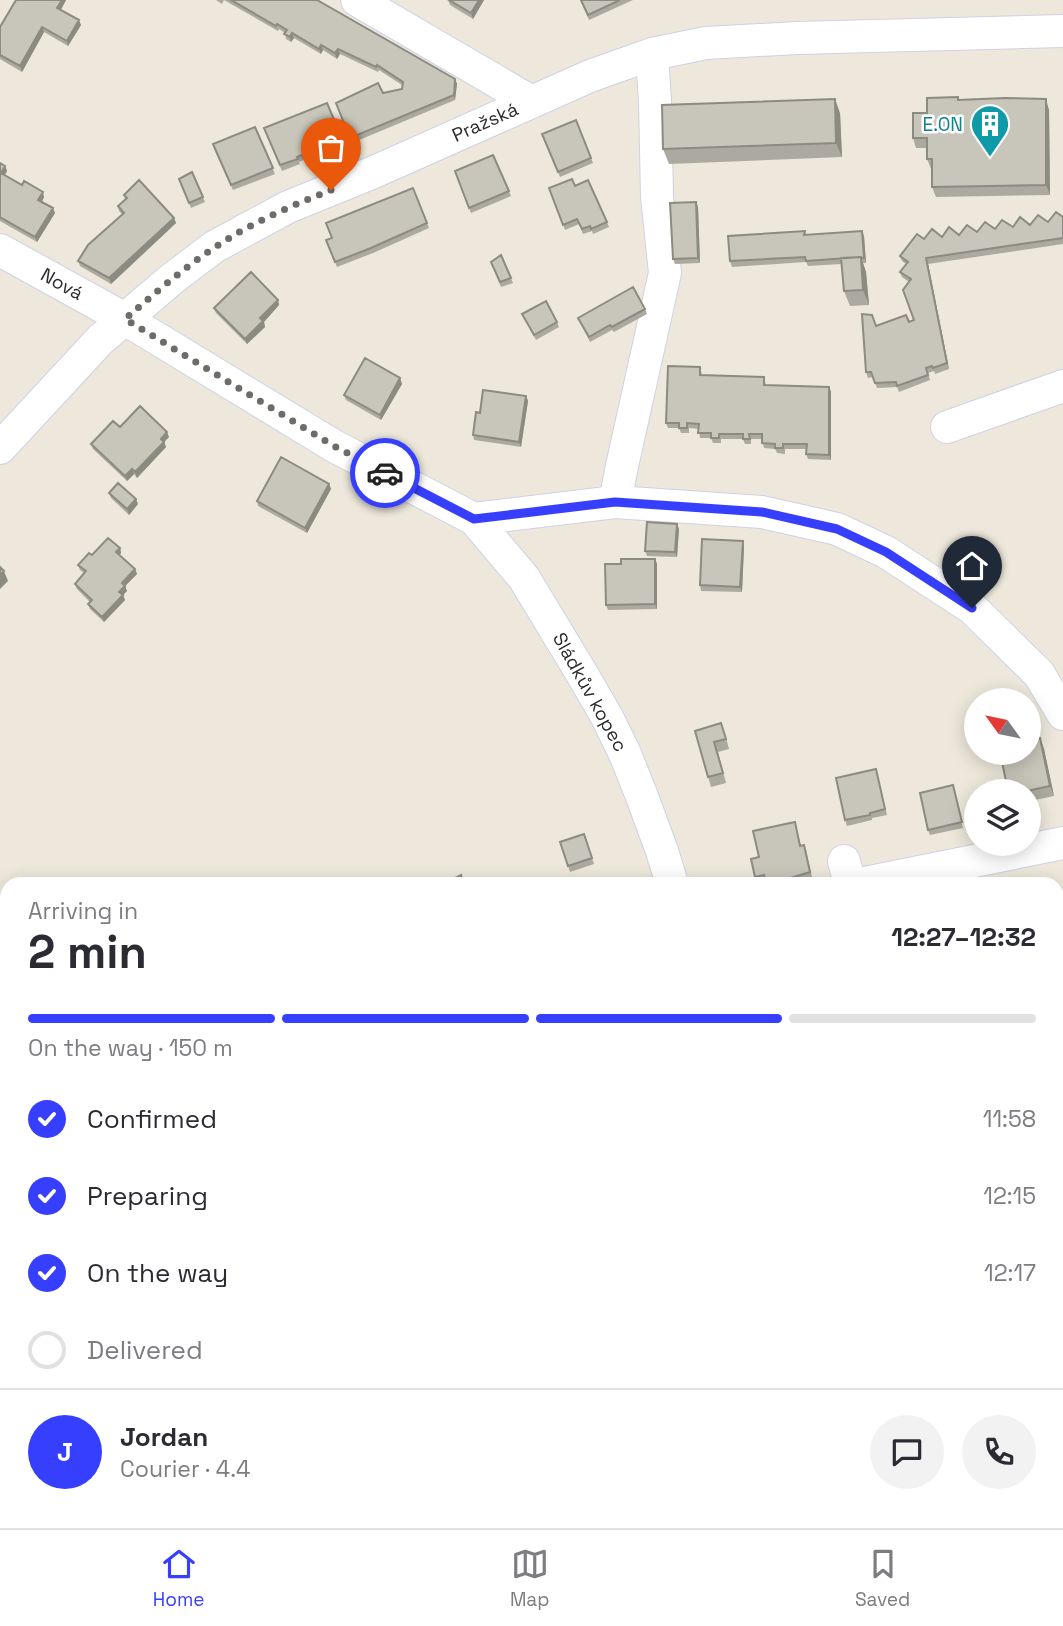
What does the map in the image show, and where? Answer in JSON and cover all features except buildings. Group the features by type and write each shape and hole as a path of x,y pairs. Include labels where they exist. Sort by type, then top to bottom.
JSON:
{"street":[{"path":"357,0 530,101"},
{"name":"Pražská","path":"0,448 100,340 214,247 288,207 374,172 590,76 652,54 706,43 797,38 1063,32"},
{"path":"615,502 665,273 657,197 652,54"},
{"name":"Nová","path":"0,250 125,319"},
{"name":"Sládkův kopec","path":"125,319 334,446 474,519 524,578 607,717 641,794 670,877"},
{"path":"947,427 1063,386"},
{"path":"474,519 615,502 762,512 837,529 886,552 972,608 1039,674 1063,714"},
{"path":"851,876 1063,843"}],"way so far":[{"path":"331,190 288,207 214,247 125,319 334,446 385,473"}],"place":[{"name":"E.ON","path":"990,158"}],"route":[{"path":"385,473 474,519 615,502 762,512 837,529 886,552 972,608"}]}
